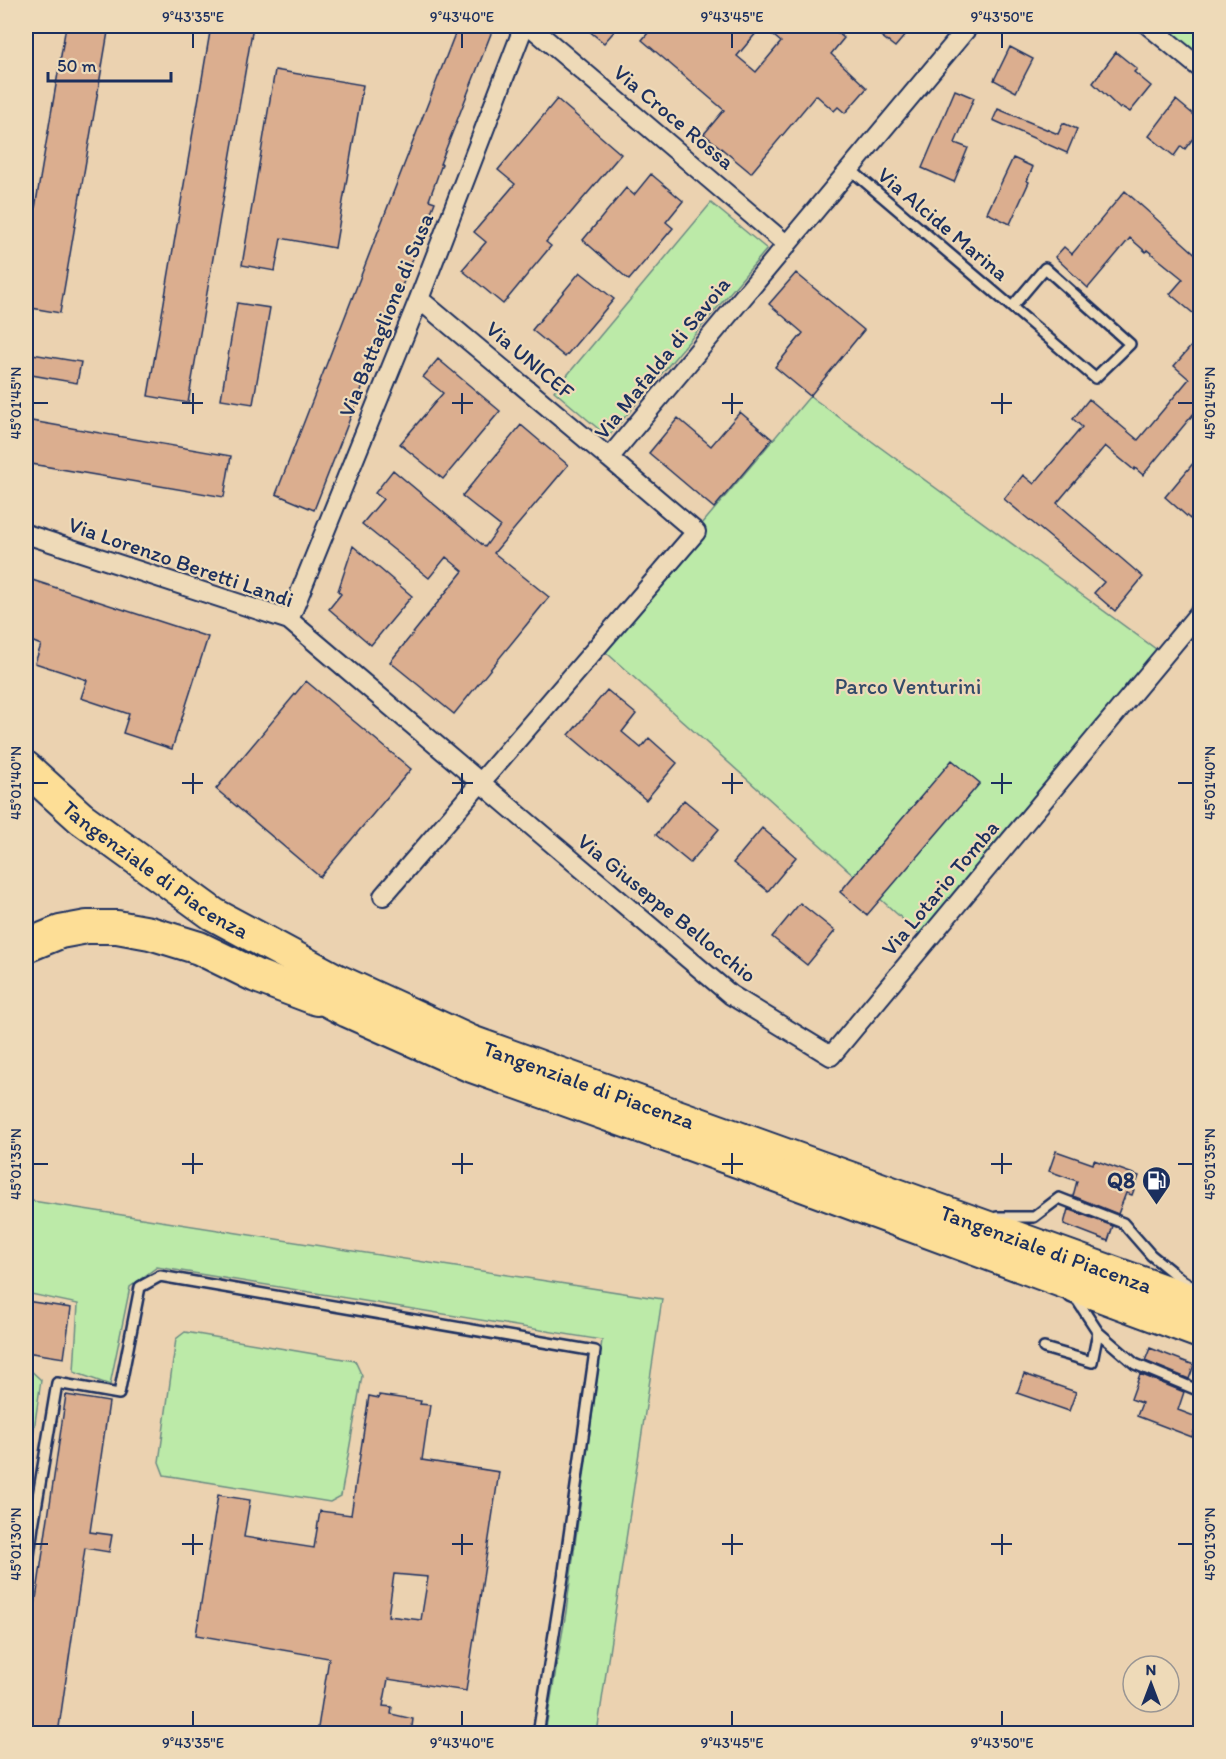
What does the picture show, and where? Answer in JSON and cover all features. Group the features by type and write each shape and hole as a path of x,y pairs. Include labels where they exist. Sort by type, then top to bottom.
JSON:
{"highway":[{"name":"Tangenziale di Piacenza","path":"26,768 81,818 213,915 336,981 471,1042 1200,1304"},
{"name":"Tangenziale di Piacenza","path":"26,796 71,835 204,934 348,1011 469,1065 1200,1332"},
{"path":"26,946 60,932 87,927 117,927 150,933 199,948 255,976 348,1011"}],"street":[{"name":"Via Battaglione di Susa","path":"289,620 419,299 524,26"},
{"name":"Via Croce Rossa","path":"530,26 787,245"},
{"name":"Via Mafalda di Savoia","path":"383,896 696,532 609,458 969,26"},
{"path":"1149,26 1200,68"},
{"name":"Via UNICEF","path":"419,299 609,458"},
{"name":"Via Lorenzo Beretti Landi","path":"26,534 289,620 481,784"},
{"name":"Via Lotario Tomba","path":"831,1056 1200,612"},
{"name":"Via Giuseppe Bellocchio","path":"481,784 731,995 831,1056"}],"lane":[{"name":"Via Alcide Marina","path":"849,169 1012,308 1095,378 1130,344 1045,268 1012,308"},
{"path":"817,1166 838,1165 968,1210"},
{"path":"989,1215 1000,1218 1034,1217 1059,1198 1123,1222 1151,1255 1183,1281 1200,1290"},
{"path":"931,1232 956,1253"},
{"path":"26,1577 29,1526 57,1383 119,1394 140,1287 160,1276 595,1351 538,1734"},
{"path":"1062,1293 1077,1300 1098,1332 1135,1364 1195,1389 1200,1388"},
{"path":"1044,1348 1092,1362 1098,1332"}],"green space":[{"path":"1168,26 1200,26 1200,63 1164,30"},
{"path":"711,203 767,249 608,437 554,391"},
{"name":"Parco Venturini","path":"810,396 1164,655 927,941 599,646"},
{"path":"26,1200 662,1299 597,1733 545,1733 566,1612 602,1340 157,1267 130,1287 110,1385 74,1372 78,1304 26,1293"},
{"path":"185,1332 355,1361 362,1376 341,1496 330,1502 164,1475 159,1462 176,1339"},
{"path":"26,1366 41,1380 26,1486"}],"building":[{"path":"66,26 109,26 60,313 26,307 26,261"},
{"path":"211,26 253,26 188,403 148,396"},
{"path":"458,26 494,26 440,164 442,164 429,200 435,202 314,510 276,494"},
{"path":"583,26 619,26 604,43"},
{"path":"654,26 762,26 829,26 844,38 831,54 867,88 845,113 838,107 834,111 816,95 751,173 704,134 724,110 642,40","holes":["762,26 781,42 756,72 737,56"]},
{"path":"868,26 913,26 895,47"},
{"path":"1010,47 1033,59 1016,92 994,80"},
{"path":"1116,52 1137,69 1134,72 1151,86 1130,112 1122,107 1120,109 1093,83"},
{"path":"275,70 363,85 335,248 281,238 275,271 242,265"},
{"path":"955,90 974,98 955,143 968,148 954,182 922,168"},
{"path":"557,99 621,154 546,242 551,246 503,304 462,270 486,242 474,232 515,184 498,170"},
{"path":"1176,100 1200,120 1200,129 1185,149 1181,146 1174,156 1149,136"},
{"path":"998,109 1058,134 1063,123 1077,129 1067,153 993,120"},
{"path":"1013,158 1033,167 1027,181 1029,182 1010,224 987,213"},
{"path":"651,174 683,201 666,222 673,228 629,280 583,240 626,188 634,195"},
{"path":"1125,191 1200,258 1200,319 1170,294 1183,279 1130,238 1088,288 1055,257 1064,247 1072,254"},
{"path":"580,272 614,299 565,357 532,330"},
{"path":"796,273 864,330 810,396 775,367 803,333 769,304"},
{"path":"237,303 270,308 253,404 221,399"},
{"path":"1193,344 1200,350 1200,406 1143,475 1105,446 1057,503 1143,577 1115,611 1094,593 1104,582 1004,499 1023,475 1034,484 1082,427 1073,419 1089,399 1138,440 1189,379 1174,366"},
{"path":"26,353 81,362 77,383 26,374"},
{"path":"438,359 500,411 443,479 400,444 443,393 423,377"},
{"path":"740,412 772,439 714,508 649,453 678,418 711,446"},
{"path":"26,420 231,456 224,497 26,463"},
{"path":"521,425 568,465 494,553 549,597 454,714 390,662 463,571 446,557 429,578 362,524 383,499 375,493 393,470 485,547 500,526 462,496"},
{"path":"1200,455 1200,506 1190,519 1165,497"},
{"path":"353,546 412,596 371,645 329,609 341,594 338,591"},
{"path":"26,578 208,637 172,749 123,733 129,714 81,698 87,680 35,663 41,645 26,639"},
{"path":"306,681 411,769 320,877 216,789"},
{"path":"607,690 636,714 622,732 641,748 649,738 677,763 646,800 569,735"},
{"path":"952,760 980,783 867,915 840,892"},
{"path":"684,800 719,829 690,863 656,835"},
{"path":"762,828 796,857 768,891 733,863"},
{"path":"800,903 835,931 807,965 772,937"},
{"path":"1056,1151 1093,1164 1094,1160 1139,1176 1132,1195 1126,1193 1118,1214 1073,1196 1077,1181 1049,1171"},
{"path":"1068,1209 1113,1226 1108,1241 1064,1224"},
{"path":"26,1301 71,1308 64,1358 26,1352"},
{"path":"1150,1348 1194,1365 1189,1379 1145,1361"},
{"path":"1024,1374 1076,1392 1069,1411 1017,1393"},
{"path":"1140,1374 1184,1392 1178,1410 1199,1418 1192,1437 1137,1416 1142,1403 1131,1399"},
{"path":"66,1395 109,1402 90,1532 112,1535 109,1552 85,1548 58,1734 26,1734 26,1667"},
{"path":"379,1395 421,1401 420,1404 430,1405 422,1460 499,1472 466,1691 388,1679 383,1706 392,1707 391,1714 413,1719 411,1734 317,1734 329,1658 196,1635 218,1495 250,1500 244,1537 314,1548 320,1511 351,1515 369,1396 379,1398","holes":["394,1574 428,1577 421,1620 388,1616"]}],"place":[{"name":"Q8","path":"1156,1206"}]}
